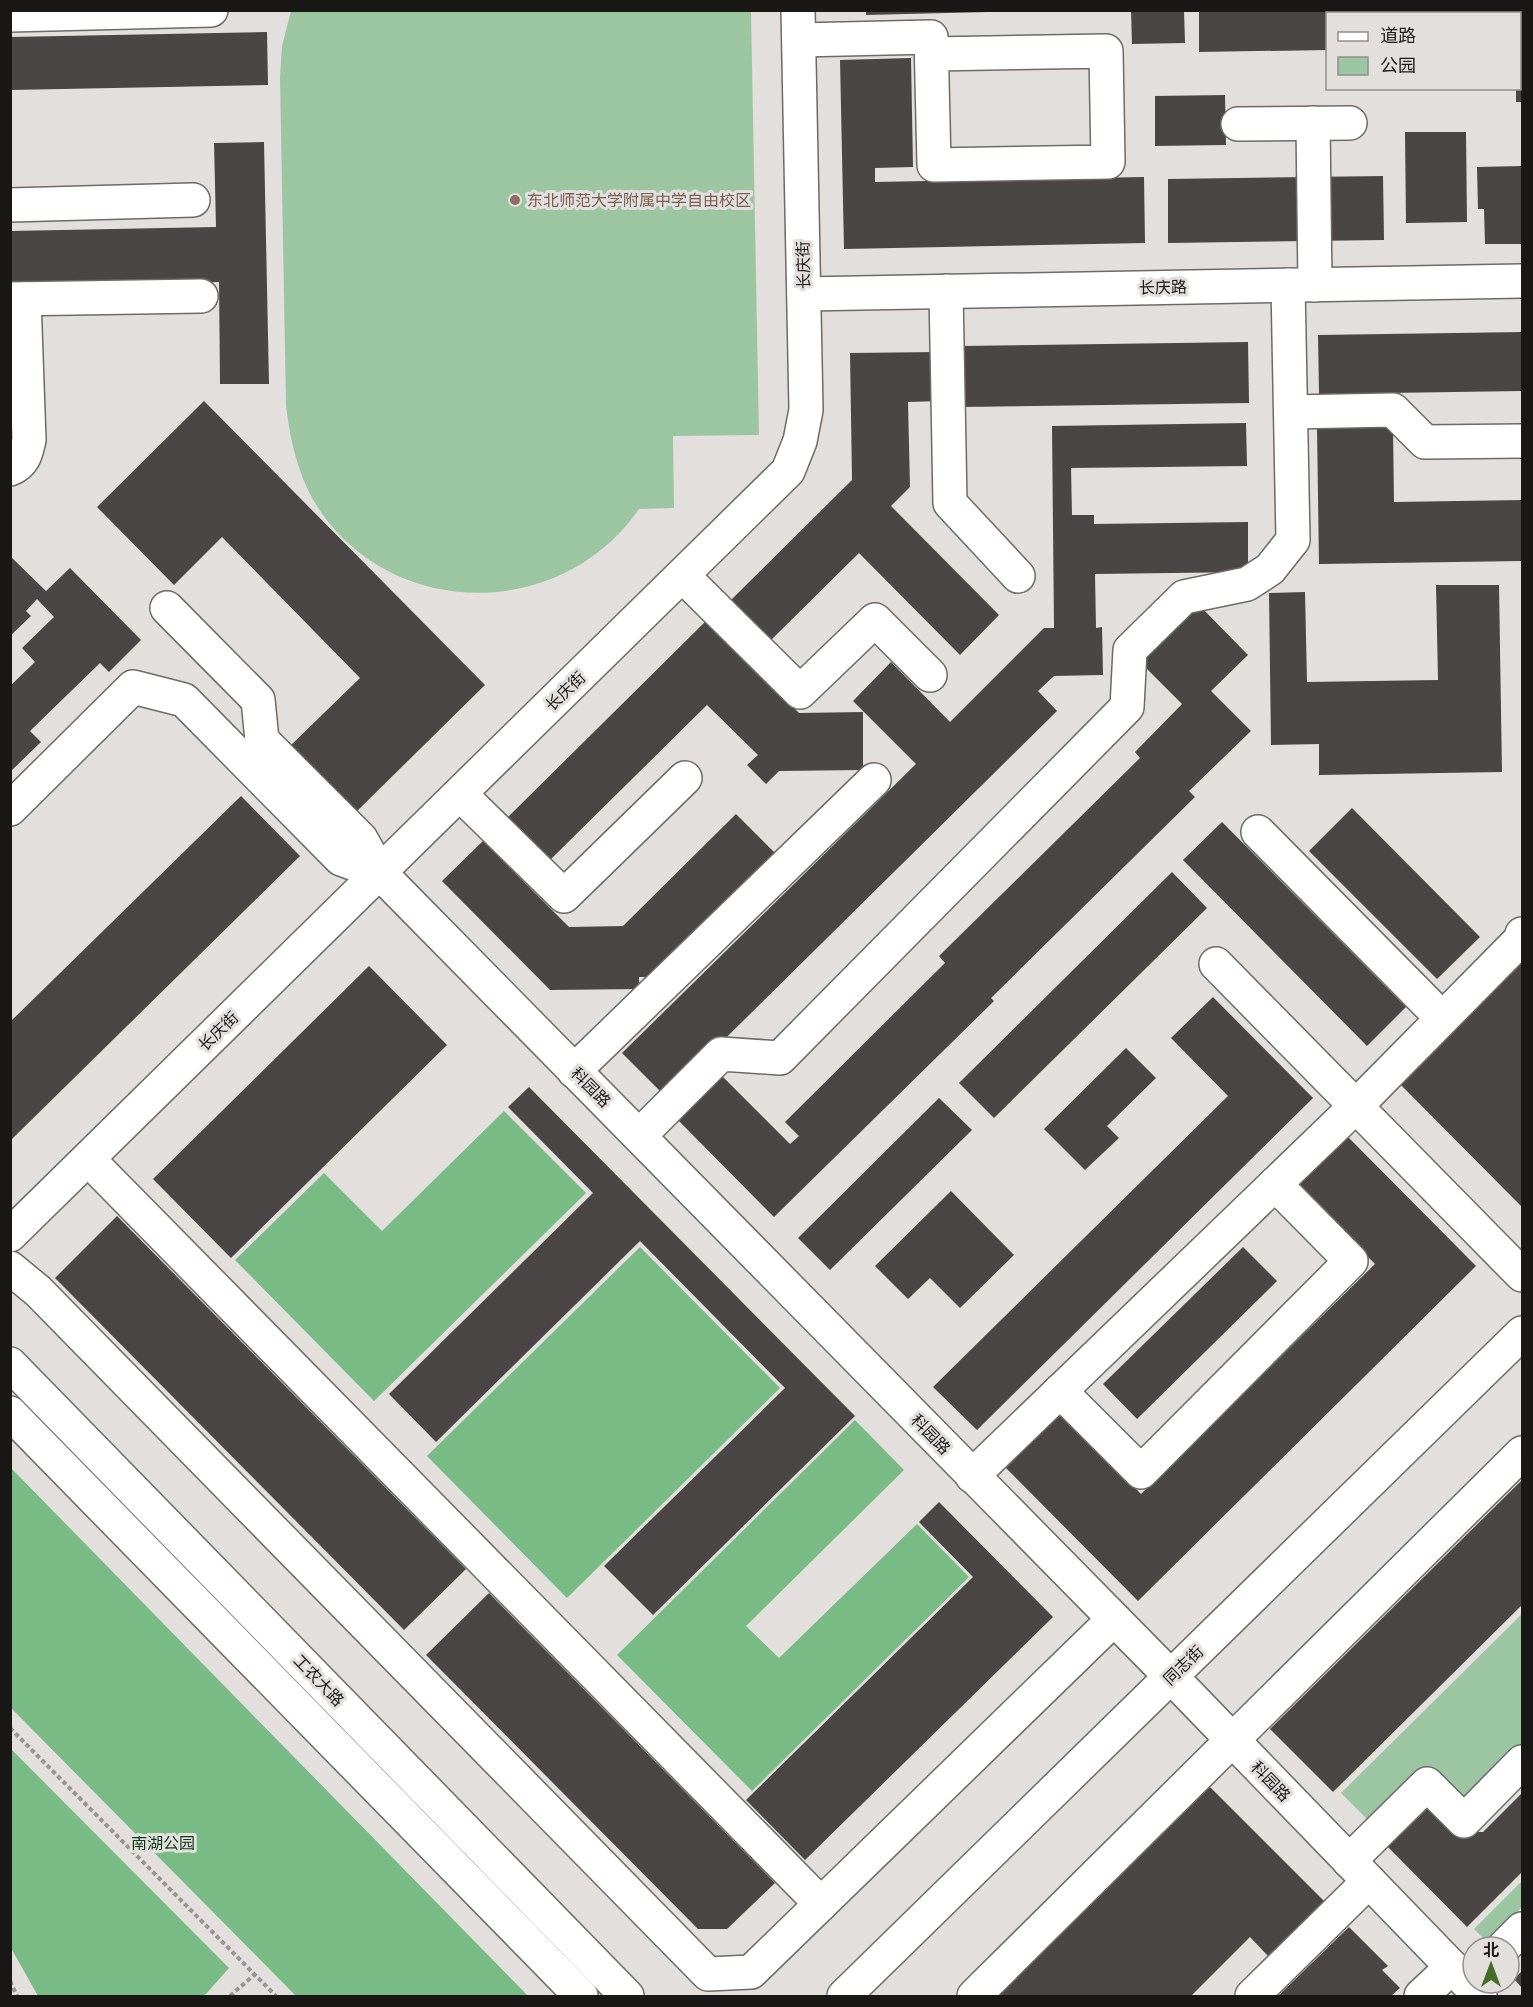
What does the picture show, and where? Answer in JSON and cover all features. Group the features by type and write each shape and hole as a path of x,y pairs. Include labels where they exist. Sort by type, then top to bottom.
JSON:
{"street":[{"path":"10,15 211,10"},
{"path":"799,25 931,38 934,165 1108,162 1106,51 932,54"},
{"name":"长庆街","path":"10,1235 788,471 800,441 806,410 799,25"},
{"path":"639,1136 722,1054 780,1058 1127,707 1130,650 1184,597 1247,584 1270,569 1293,540 1291,412 1313,123"},
{"path":"1238,124 1350,123"},
{"path":"10,205 194,200"},
{"name":"长庆路","path":"804,294 1522,281"},
{"path":"946,291 950,503 1018,576"},
{"path":"10,469 18,466 26,455 29,440 17,299 201,297"},
{"path":"1291,412 1393,410 1425,442 1522,441"},
{"path":"683,576 800,692 875,620 930,675"},
{"path":"167,608 258,700 262,741 361,840 380,873"},
{"path":"10,809 133,687 184,700 341,859 380,873"},
{"path":"460,794 564,896 685,778"},
{"path":"574,1071 874,780"},
{"path":"1258,832 1442,1018"},
{"name":"科园路","path":"380,873 1461,1974"},
{"path":"972,1476 1356,1106 1521,939 1522,934"},
{"path":"1216,964 1522,1275"},
{"path":"88,1159 821,1904"},
{"path":"1060,1391 1141,1472 1351,1261 1275,1184"},
{"path":"10,1268 38,1291 708,1974 751,1972 1113,1619"},
{"name":"同志街","path":"876,1996 1522,1333"},
{"name":"同志街","path":"844,1996 1522,1362"},
{"name":"工农大路","path":"10,1364 627,1996"},
{"name":"工农大路","path":"10,1413 581,1996"},
{"path":"974,1996 1522,1454"},
{"path":"1252,1996 1359,1871 1428,1784 1464,1821 1522,1762"},
{"path":"1422,1996 1461,1983"}],"path":[{"path":"10,1728 276,1996"},
{"path":"230,1996 254,1975"},
{"path":"10,1981 17,1996"}],"green space":[{"name":"东北师范大学附属中学自由校区","path":"291,11 751,11 759,435 673,436 674,508 639,509 608,544 572,569 531,586 487,592 444,590 401,577 363,555 329,523 311,496 294,452 286,405 280,77 282,46"},
{"path":"504,1111 586,1193 374,1401 235,1260 324,1173 382,1231"},
{"path":"640,1247 780,1388 567,1598 427,1456"},
{"path":"855,1420 904,1470 746,1626 779,1658 917,1524 969,1577 752,1791 617,1655"},
{"name":"南湖公园","path":"10,1468 528,1996 296,1996 11,1708"},
{"path":"1522,1614 1522,1744 1464,1802 1431,1767 1373,1825 1341,1793"},
{"path":"11,1749 229,1968 206,1994 201,1996 38,1996 11,1948"},
{"path":"1522,1881 1522,1907 1494,1935 1480,1935 1474,1929"}],"building":[{"path":"866,10 988,10 988,12 866,15"},
{"path":"1131,10 1184,10 1185,43 1132,44"},
{"path":"1199,10 1500,10 1500,12 1326,12 1326,50 1199,52"},
{"path":"1508,10 1522,10 1522,102 1516,102 1516,90 1521,90 1521,12 1508,12"},
{"path":"267,32 268,85 10,90 10,37"},
{"path":"911,58 913,167 875,168 875,182 1144,177 1145,243 844,249 840,60"},
{"path":"1225,95 1226,145 1155,146 1155,96"},
{"path":"1405,132 1466,132 1467,222 1406,223"},
{"path":"264,142 269,384 220,384 219,282 10,286 10,231 216,227 214,143"},
{"path":"1522,166 1522,244 1485,244 1484,209 1478,209 1477,167"},
{"path":"1383,176 1384,240 1168,243 1168,179"},
{"path":"1522,332 1522,391 1319,394 1318,335"},
{"path":"1248,342 1249,403 960,407 959,346"},
{"path":"939,352 940,401 908,402 910,487 891,506 999,615 960,655 859,553 771,640 731,600 852,480 850,353"},
{"path":"204,401 485,685 353,815 287,749 360,678 222,537 174,585 97,507"},
{"path":"1246,423 1247,466 1071,468 1072,515 1094,515 1094,524 1248,522 1248,572 1095,574 1096,628 1102,627 1103,675 1054,676 1038,691 1057,711 666,1097 622,1053 916,764 853,701 891,662 950,722 1044,628 1054,628 1052,426"},
{"path":"1393,427 1394,502 1522,500 1522,561 1319,564 1317,428"},
{"path":"10,556 46,591 70,568 141,640 109,672 100,663 30,731 41,742 10,772 10,686 35,662 22,648 54,617 37,599 26,611 31,616 10,636"},
{"path":"1436,585 1499,585 1502,772 1319,775 1319,744 1271,745 1269,593 1305,592 1307,682 1438,680"},
{"path":"1198,604 1248,655 1211,691 1251,731 1189,791 1195,797 991,998 994,1001 774,1217 673,1115 717,1071 790,1144 799,1136 785,1122 945,963 939,956 1140,758 1135,752 1182,704 1140,662"},
{"path":"707,620 799,713 863,712 863,770 779,771 766,784 747,765 758,755 707,705 550,860 508,817"},
{"path":"241,796 300,856 10,1141 10,1022"},
{"path":"1352,808 1480,937 1437,979 1309,851"},
{"path":"736,814 775,853 648,977 639,977 639,989 550,990 442,881 483,841 569,927 623,926"},
{"path":"1222,822 1406,1007 1367,1046 1183,860"},
{"path":"1172,872 1207,908 994,1118 959,1083"},
{"path":"1522,959 1522,1207 1398,1082"},
{"path":"369,966 447,1045 231,1258 153,1179"},
{"path":"1213,997 1313,1098 977,1430 933,1387 1228,1096 1171,1038"},
{"path":"1126,1048 1156,1078 1107,1126 1119,1138 1085,1170 1044,1129"},
{"path":"529,1087 855,1416 653,1615 604,1566 785,1388 640,1241 436,1442 389,1394 593,1193 508,1107"},
{"path":"939,1098 972,1130 830,1270 798,1238"},
{"path":"1344,1133 1476,1266 1138,1601 1006,1468 1061,1413 1141,1494 1375,1264 1295,1183"},
{"path":"951,1191 1014,1255 960,1308 930,1278 908,1299 875,1266"},
{"path":"117,1216 466,1569 404,1630 55,1278"},
{"path":"1243,1247 1277,1281 1137,1419 1103,1384"},
{"path":"1522,1480 1522,1605 1333,1792 1270,1729"},
{"path":"939,1502 1053,1617 805,1860 746,1800 973,1577 919,1522"},
{"path":"489,1593 775,1883 727,1929 698,1929 426,1655"},
{"path":"1210,1787 1324,1901 1268,1956 1250,1937 1191,1996 998,1996"},
{"path":"1522,1793 1522,1872 1467,1927 1388,1847 1430,1806 1455,1832 1483,1832"},
{"path":"1349,1927 1388,1966 1382,1970 1400,1988 1391,1996 1278,1996"}],"place":[{"name":"东北师范大学附属中学自由校区","path":"515,200"}]}
